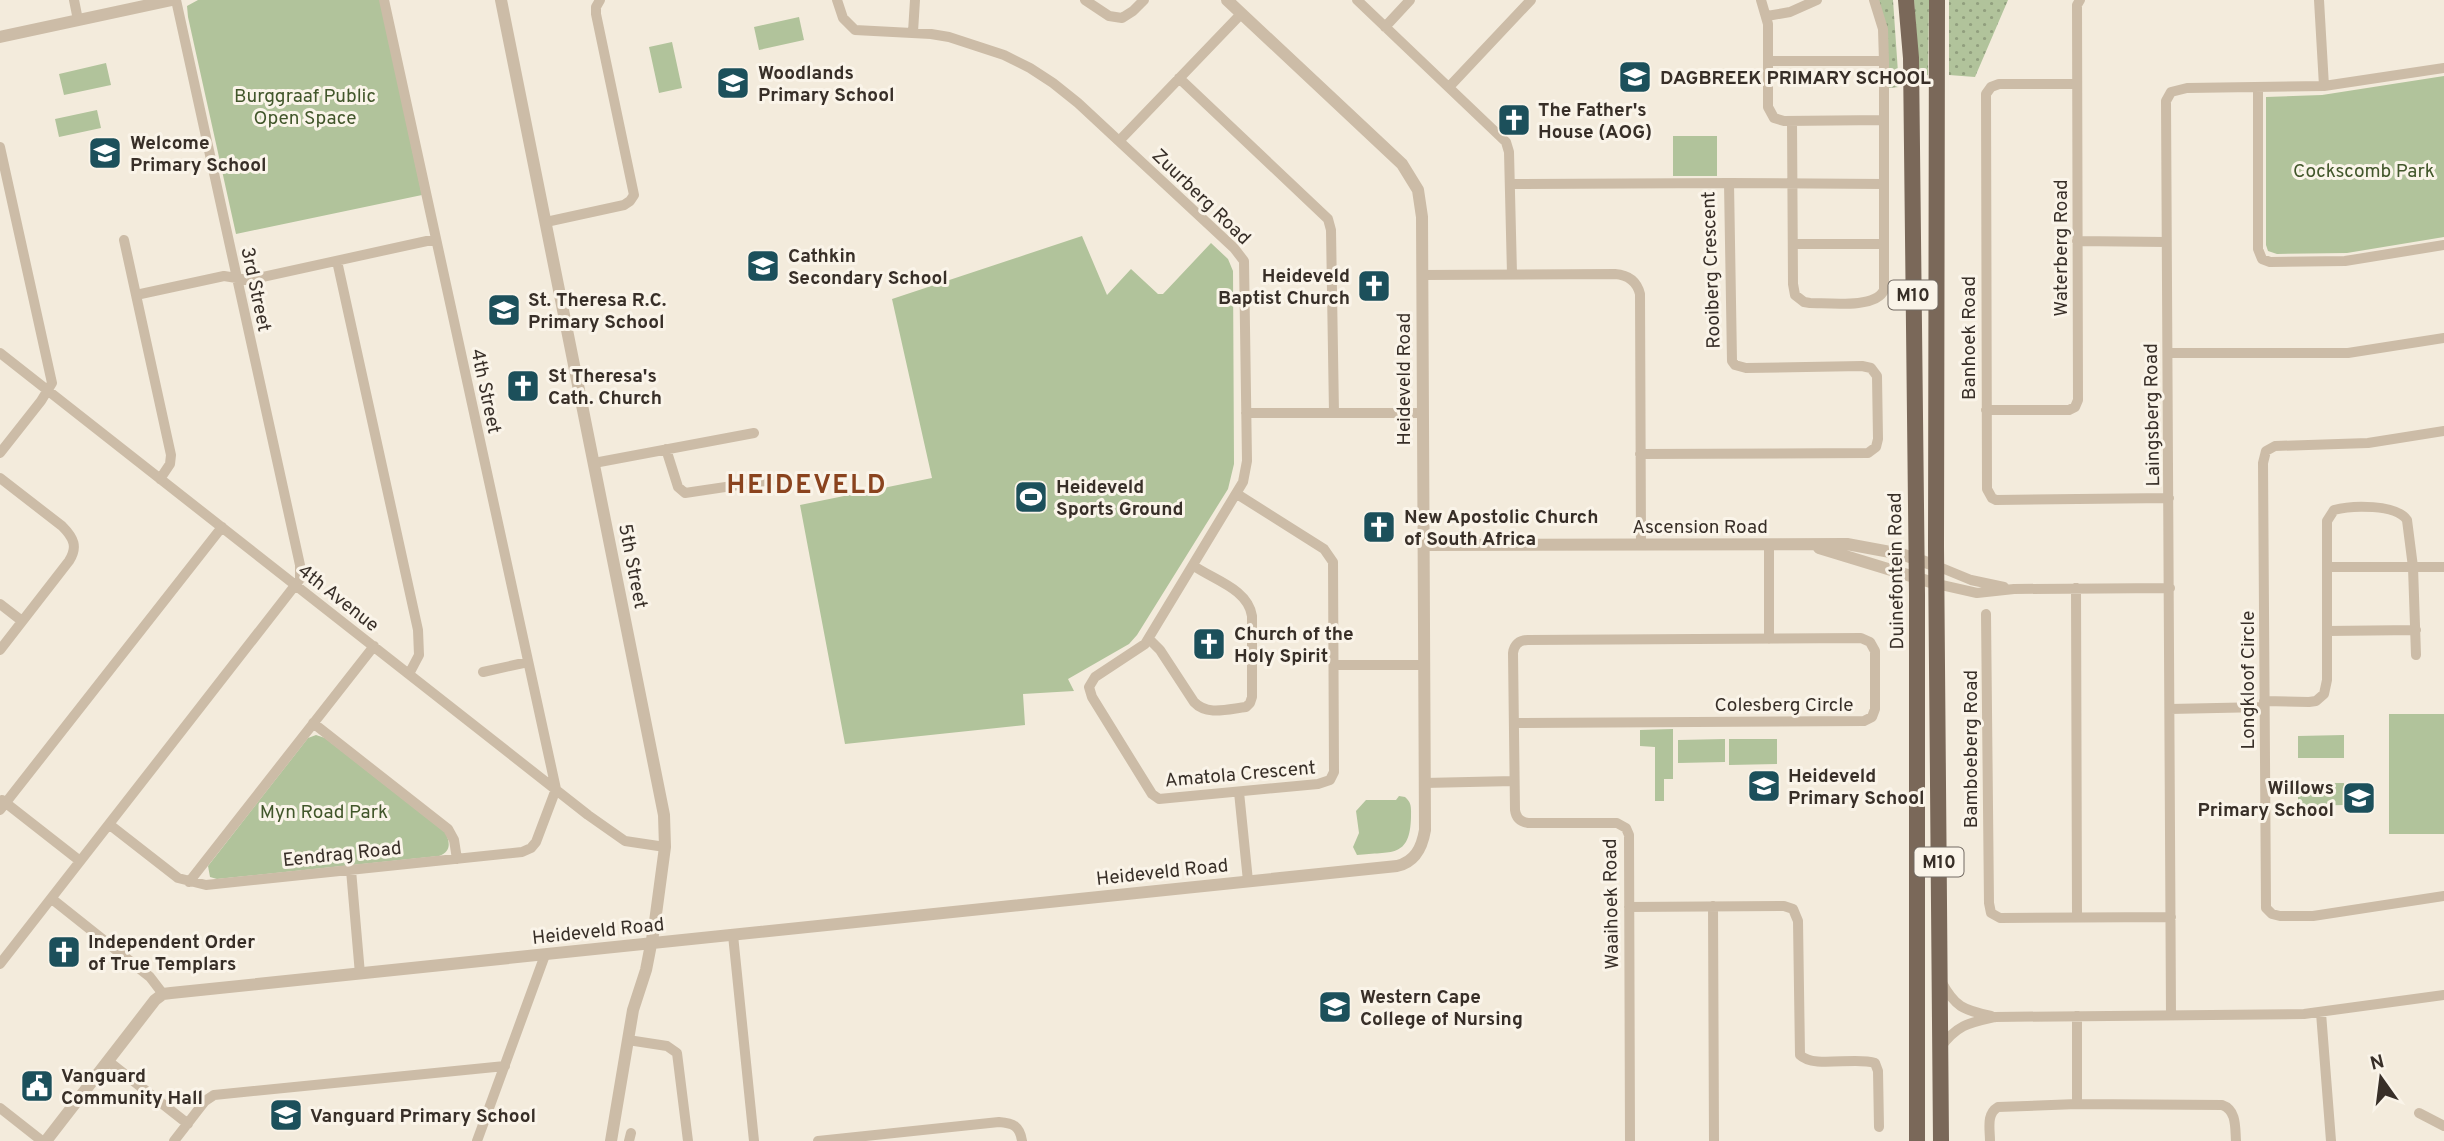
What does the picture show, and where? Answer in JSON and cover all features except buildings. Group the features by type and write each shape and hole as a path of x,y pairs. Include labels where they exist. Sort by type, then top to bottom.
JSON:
{"main road":[{"name":"Duinefontein Road","path":"1906,0 1911,58 1916,559 1917,1141"},
{"name":"M10","path":"1937,0 1941,1141"}],"street":[{"path":"74,0 78,20"},
{"path":"0,37 174,0"},
{"name":"3rd Street","path":"174,0 300,565 300,579 296,585"},
{"name":"4th Street","path":"384,0 556,789"},
{"name":"5th Street","path":"500,0 661,799 665,847 651,943 645,976 633,1010 611,1141"},
{"path":"546,222 624,205 634,195 596,14 600,0"},
{"name":"Zuurberg Road","path":"837,0 843,19 855,30 913,32 966,41 1030,68 1053,83 1119,141 1234,248 1244,261 1247,461 1243,482 1149,639 1140,649 1095,677 1089,687"},
{"path":"913,32 915,0"},
{"path":"1085,0 1109,16 1122,18 1144,0"},
{"name":"Heideveld Road","path":"163,994 1397,866 1408,862 1419,852 1423,841 1424,664 1422,275 1421,204 1418,190 1409,172 1227,0"},
{"path":"1357,0 1506,142 1510,152 1512,274"},
{"path":"1385,27 1410,0"},
{"path":"1449,87 1531,0"},
{"path":"1760,0 1767,16 1768,102 1771,114 1779,120 1792,121 1884,120"},
{"path":"1767,16 1790,12 1817,0"},
{"path":"1792,121 1793,291 1798,299 1810,303 1865,303 1878,299 1884,290 1884,61 1883,29 1874,0"},
{"name":"Waterberg Road","path":"1986,410 2069,410 2077,404 2077,5 2080,0"},
{"path":"2319,0 2324,86"},
{"path":"1119,141 1241,13"},
{"path":"1768,61 1884,61"},
{"name":"Laingsberg Road","path":"2171,1015 2165,105 2168,96 2176,89 2324,86 2444,68"},
{"path":"1179,78 1328,219 1331,230 1334,413"},
{"name":"Banhoek Road","path":"2077,84 2000,84 1991,87 1986,93 1987,489 1992,498 2169,498"},
{"path":"2258,88 2258,249 2262,259 2270,262 2345,261 2444,245"},
{"path":"0,147 51,383 0,453"},
{"path":"1729,183 1884,184"},
{"name":"Rooiberg Crescent","path":"1510,184 1729,183 1731,361 1746,368 1862,366 1871,368 1877,380 1877,444 1874,450 1866,453 1640,454"},
{"path":"136,295 224,276 249,280 436,239"},
{"path":"124,240 171,456 170,464 160,479"},
{"path":"2077,241 2166,242"},
{"path":"1793,244 1884,244"},
{"path":"337,261 418,630 419,655 409,674"},
{"path":"1422,275 1620,274 1637,285 1640,295 1641,545"},
{"path":"2168,353 2348,353 2444,338"},
{"name":"4th Avenue","path":"0,353 625,841 665,847"},
{"path":"1246,413 1423,413"},
{"name":"Longkloof Circle","path":"2444,431 2355,444 2275,446 2266,451 2263,463 2264,899 2269,911 2280,916 2313,916 2444,896"},
{"path":"594,463 754,433"},
{"path":"666,449 678,487 685,493 779,479"},
{"path":"0,478 62,526 70,534 75,546 69,561 0,650"},
{"name":"Amatola Crescent","path":"1089,687 1090,694 1156,797 1171,800 1318,784 1332,778 1334,570 1330,556 1324,549 1237,494"},
{"path":"2170,709 2309,702 2316,701 2324,694 2327,680 2326,521 2331,512 2339,508 2387,508 2402,514 2409,528 2413,568 2416,655"},
{"path":"80,861 2,804 222,527"},
{"name":"Ascension Road","path":"1809,544 1937,584"},
{"name":"Ascension Road","path":"1423,545 1854,545 1937,566"},
{"path":"1769,545 1769,639"},
{"path":"1149,639 1160,650 1194,702 1203,710 1246,707 1249,704 1252,696 1250,607 1239,594 1194,566"},
{"path":"1937,566 1984,584 2014,589"},
{"path":"2327,568 2444,567"},
{"path":"1937,584 1970,592 2170,587"},
{"path":"0,964 296,585"},
{"path":"2076,588 2077,917"},
{"path":"0,604 22,621"},
{"name":"Bamboeberg Road","path":"1986,614 1990,910 1994,916 2000,918 2171,917"},
{"path":"2327,631 2416,630"},
{"name":"Colesberg Circle","path":"1514,723 1861,721 1872,717 1876,707 1876,654 1870,642 1861,638 1528,640 1517,644"},
{"name":"Waaihoek Road","path":"1517,644 1513,653 1515,810 1522,821 1614,823 1626,828 1629,835 1630,1141"},
{"path":"110,825 178,877 189,882 374,646"},
{"path":"483,672 528,662"},
{"path":"1334,665 1424,664"},
{"path":"313,723 448,829 454,840 457,859"},
{"path":"1424,783 1514,781"},
{"name":"Eendrag Road","path":"189,882 206,885 522,852 536,842 556,789"},
{"path":"1239,792 1248,881"},
{"path":"351,870 360,974"},
{"path":"0,1108 44,1141 155,1000 163,994 150,976 52,898"},
{"path":"1629,906 1784,906 1796,912 1800,1055 1812,1061 1875,1063 1878,1071 1880,1127"},
{"path":"1713,906 1714,1141"},
{"path":"733,935 754,1141"},
{"path":"477,1141 545,955"},
{"path":"1940,979 1955,1003 1963,1009 1995,1017"},
{"path":"1940,1048 1957,1029 1975,1021 1995,1017 2321,1013 2444,995"},
{"path":"2321,1013 2331,1141"},
{"path":"2077,1016 2077,1104"},
{"path":"628,1040 667,1046 677,1053 688,1141"},
{"path":"108,1061 188,1124"},
{"path":"174,1141 205,1101 214,1095 505,1066"},
{"path":"1990,1141 1990,1116 1994,1108 2077,1104 2222,1105 2233,1114 2236,1141"},
{"path":"2419,1113 2444,1126"},
{"path":"818,1141 864,1139 1007,1122 1017,1127 1022,1141"}],"green space":[{"name":"Burggraaf Public Open Space","path":"198,0 380,0 422,195 236,234 188,17 187,6"},
{"path":"1878,0 1893,0 1899,87 1888,88"},
{"path":"1914,0 1929,0 1928,75 1919,76"},
{"path":"1949,0 2008,0 1975,77 1949,75"},
{"path":"799,17 804,40 759,50 754,27"},
{"path":"672,42 682,88 659,93 649,47"},
{"path":"106,63 111,85 64,95 59,74"},
{"name":"Cockscomb Park","path":"2444,76 2444,237 2347,253 2277,254 2268,251 2266,97 2322,95"},
{"path":"97,110 101,128 59,137 55,119"},
{"path":"1673,136 1717,136 1717,176 1673,176"},
{"name":"Heideveld Sports Ground","path":"1082,236 1107,295 1131,269 1158,294 1163,294 1211,243 1228,259 1233,271 1234,464 1228,489 1137,635 1129,644 1068,679 1074,691 1023,694 1025,725 845,744 800,505 932,478 892,299"},
{"path":"2389,714 2444,714 2444,834 2389,834"},
{"path":"1673,729 1673,779 1664,779 1664,801 1655,801 1655,747 1640,746 1640,730"},
{"name":"Myn Road Park","path":"316,735 325,738 446,833 448,849 439,856 217,879 210,877 208,866 308,738"},
{"path":"2344,735 2344,758 2298,758 2298,736"},
{"path":"1725,739 1725,762 1678,763 1678,740"},
{"path":"1729,739 1777,739 1777,764 1729,765"},
{"path":"2298,783 2344,783 2344,805 2298,806"},
{"path":"1399,796 1407,799 1411,808 1407,840 1396,850 1357,855 1353,847 1359,833 1356,811 1366,800 1396,800"}],"place":[{"name":"DAGBREEK PRIMARY SCHOOL","path":"1635,77"},
{"name":"Woodlands Primary School","path":"733,83"},
{"name":"The Father's House (AOG)","path":"1514,120"},
{"name":"Welcome Primary School","path":"105,153"},
{"name":"Cathkin Secondary School","path":"763,266"},
{"name":"Heideveld Baptist Church","path":"1374,286"},
{"name":"St. Theresa R.C. Primary School","path":"504,310"},
{"name":"St Theresa's Cath. Church","path":"523,386"},
{"name":"Heideveld Sports Ground","path":"1031,497"},
{"name":"New Apostolic Church of South Africa","path":"1379,527"},
{"name":"Church of the Holy Spirit","path":"1209,644"},
{"name":"Heideveld Primary School","path":"1764,786"},
{"name":"Willows Primary School","path":"2359,798"},
{"name":"Independent Order of True Templars","path":"64,952"},
{"name":"Western Cape College of Nursing","path":"1335,1007"},
{"name":"Vanguard Community Hall","path":"37,1086"},
{"name":"Vanguard Primary School","path":"286,1115"}],"district":[{"name":"HEIDEVELD","path":"807,484"}]}
